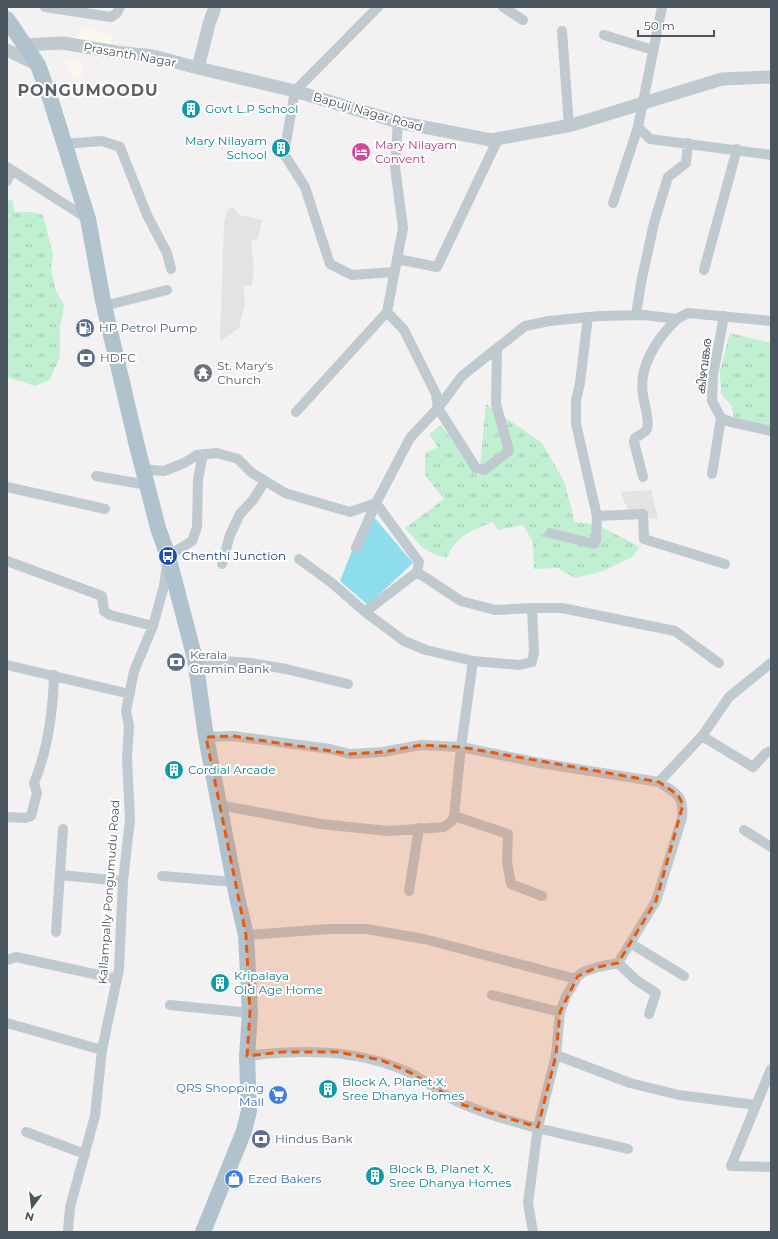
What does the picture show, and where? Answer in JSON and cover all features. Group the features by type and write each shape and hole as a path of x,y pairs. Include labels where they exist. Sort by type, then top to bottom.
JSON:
{"main road":[{"path":"7,19 23,45 38,65 88,219 104,306 143,469 158,528 168,556 196,659 206,737 234,882 246,935 250,1014 247,1056 249,1111 244,1131 203,1232"}],"street":[{"path":"45,7 107,17 114,15 120,7"},
{"path":"198,68 209,24 215,7"},
{"path":"378,7 296,91 284,154 305,187 330,264 352,275 394,272"},
{"path":"504,7 523,20"},
{"path":"613,202 638,127 662,7"},
{"path":"562,31 568,126"},
{"path":"604,35 653,50"},
{"name":"Prasanth Nagar","path":"23,45 63,43 116,52 153,56 198,68"},
{"path":"7,50 38,65"},
{"name":"Bapuji Nagar Road","path":"198,68 296,91 398,122 491,140 568,126 722,79 771,77"},
{"path":"296,412 387,312 403,228 395,167 398,122"},
{"path":"638,127 650,139 737,149 771,155"},
{"path":"397,259 436,268 498,139"},
{"path":"64,144 102,141 120,147 148,215 167,253 172,269"},
{"path":"636,315 654,223 668,177 686,163 688,143"},
{"path":"704,270 737,149"},
{"path":"7,181 9,169 88,219"},
{"path":"104,306 167,290"},
{"path":"387,312 404,330 436,394 438,408 476,468 484,470 509,451 496,404 497,348"},
{"path":"643,477 634,442 635,438 644,433 647,427 642,391 642,375 650,355 662,335 677,319 688,313 771,321"},
{"path":"356,548 376,503 410,438 438,408 462,376 526,326 549,321 588,317 636,315 677,319"},
{"name":"കിഴവങ്കര","path":"721,418 712,402 713,375 724,316"},
{"path":"550,534 594,544 596,541 597,516 576,424 576,400 580,383 588,317"},
{"path":"712,474 721,418 731,422 771,431"},
{"path":"143,469 164,471 184,463 197,455 218,453 238,459 252,473 285,493 350,512 376,503"},
{"path":"168,556 192,541 197,527 198,479 203,454"},
{"path":"96,476 147,485"},
{"path":"222,564 230,535 240,514 253,500 265,481"},
{"path":"7,487 105,510"},
{"path":"365,612 417,572 419,562 376,503"},
{"path":"597,516 643,514 644,539 725,564"},
{"name":"Kallampally Pongumudu Road","path":"68,1232 70,1207 95,1116 102,1050 117,979 130,819 128,726 126,711 134,671 154,626 164,586 168,556"},
{"path":"299,559 332,583 365,612 404,641 426,650 474,661 519,665 532,662 534,652 532,608"},
{"path":"7,562 102,596 104,611 110,615 154,626"},
{"path":"417,572 461,601 495,610 562,608 675,632 719,663"},
{"path":"196,659 251,663 348,684"},
{"path":"219,805 321,824 388,831 444,827 452,821 454,816 461,747 474,661"},
{"path":"658,782 702,736 729,697 771,663"},
{"path":"7,665 130,694"},
{"path":"7,817 25,818 31,816 37,793 34,783 40,770 50,721 53,701 54,675"},
{"path":"206,737 233,736 330,749 350,754 382,752 421,745 461,747 540,763 658,782 678,795 683,805 682,818 656,901 618,963 583,972 576,979 566,996 560,1012 556,1056 538,1127 528,1203 533,1232 525,1232"},
{"path":"702,736 753,767 766,753 771,752"},
{"path":"454,816 508,834 507,862 511,884 542,896"},
{"path":"409,891 419,828"},
{"path":"56,932 63,829"},
{"path":"744,830 771,847"},
{"path":"60,876 124,881"},
{"path":"162,876 234,882"},
{"path":"246,935 329,929 366,929 424,939 576,979"},
{"path":"630,942 684,976"},
{"path":"7,960 16,957 117,979"},
{"path":"618,963 636,980 656,993 649,1014"},
{"path":"492,995 560,1012"},
{"path":"170,1005 250,1014"},
{"path":"7,1024 102,1050"},
{"path":"247,1056 282,1052 337,1052 381,1060 411,1073 463,1105 538,1127 628,1149"},
{"path":"556,1056 630,1083 679,1095 756,1105"},
{"path":"771,1069 731,1166 771,1168"},
{"path":"26,1132 85,1154"}],"highlighted area":[{"path":"233,736 350,754 383,752 421,745 461,747 659,782 678,795 683,805 656,901 618,963 598,967 578,976 560,1012 556,1055 538,1127 463,1105 411,1073 381,1060 337,1052 282,1052 247,1056 250,1013 246,935 206,737"}],"shaded area":[{"path":"82,25 113,35 110,47 78,39"},
{"path":"67,59 77,59 83,64 82,76 74,80 64,63"},
{"path":"233,207 240,215 262,220 258,239 251,240 254,269 252,286 243,286 245,303 239,328 220,341 224,223 227,210"},
{"path":"651,490 658,519 630,517 621,492"}],"green space":[{"path":"7,199 13,201 14,212 30,212 43,215 53,255 51,268 56,291 64,305 60,328 60,357 50,379 36,386 7,377"},
{"path":"730,333 771,343 771,427 734,418 731,405 721,394 720,371"},
{"path":"486,404 542,443 564,481 575,522 598,525 640,547 632,557 603,571 575,578 558,568 534,569 533,542 523,525 498,530 493,522 477,528 465,535 455,544 446,558 427,551 419,543 405,528 444,499 425,475 425,453 438,447 429,434 441,425 479,476"}],"water":[{"path":"368,510 413,563 368,605 340,581"}],"place":[{"name":"Govt L.P School","path":"191,109"},
{"name":"Mary Nilayam School","path":"281,148"},
{"name":"Mary Nilayam Convent","path":"361,152"},
{"name":"HP Petrol Pump","path":"85,328"},
{"name":"HDFC","path":"86,358"},
{"name":"St. Mary's Church","path":"203,373"},
{"name":"Chenthi Junction","path":"168,556"},
{"name":"Kerala Gramin Bank","path":"176,662"},
{"name":"Cordial Arcade","path":"174,770"},
{"name":"Kripalaya Old Age Home","path":"220,983"},
{"name":"Block A, Planet X, Sree Dhanya Homes","path":"328,1089"},
{"name":"QRS Shopping Mall","path":"278,1095"},
{"name":"Hindus Bank","path":"261,1139"},
{"name":"Block B, Planet X, Sree Dhanya Homes","path":"375,1176"},
{"name":"Ezed Bakers","path":"234,1179"}],"district":[{"name":"PONGUMOODU","path":"88,90"}]}
